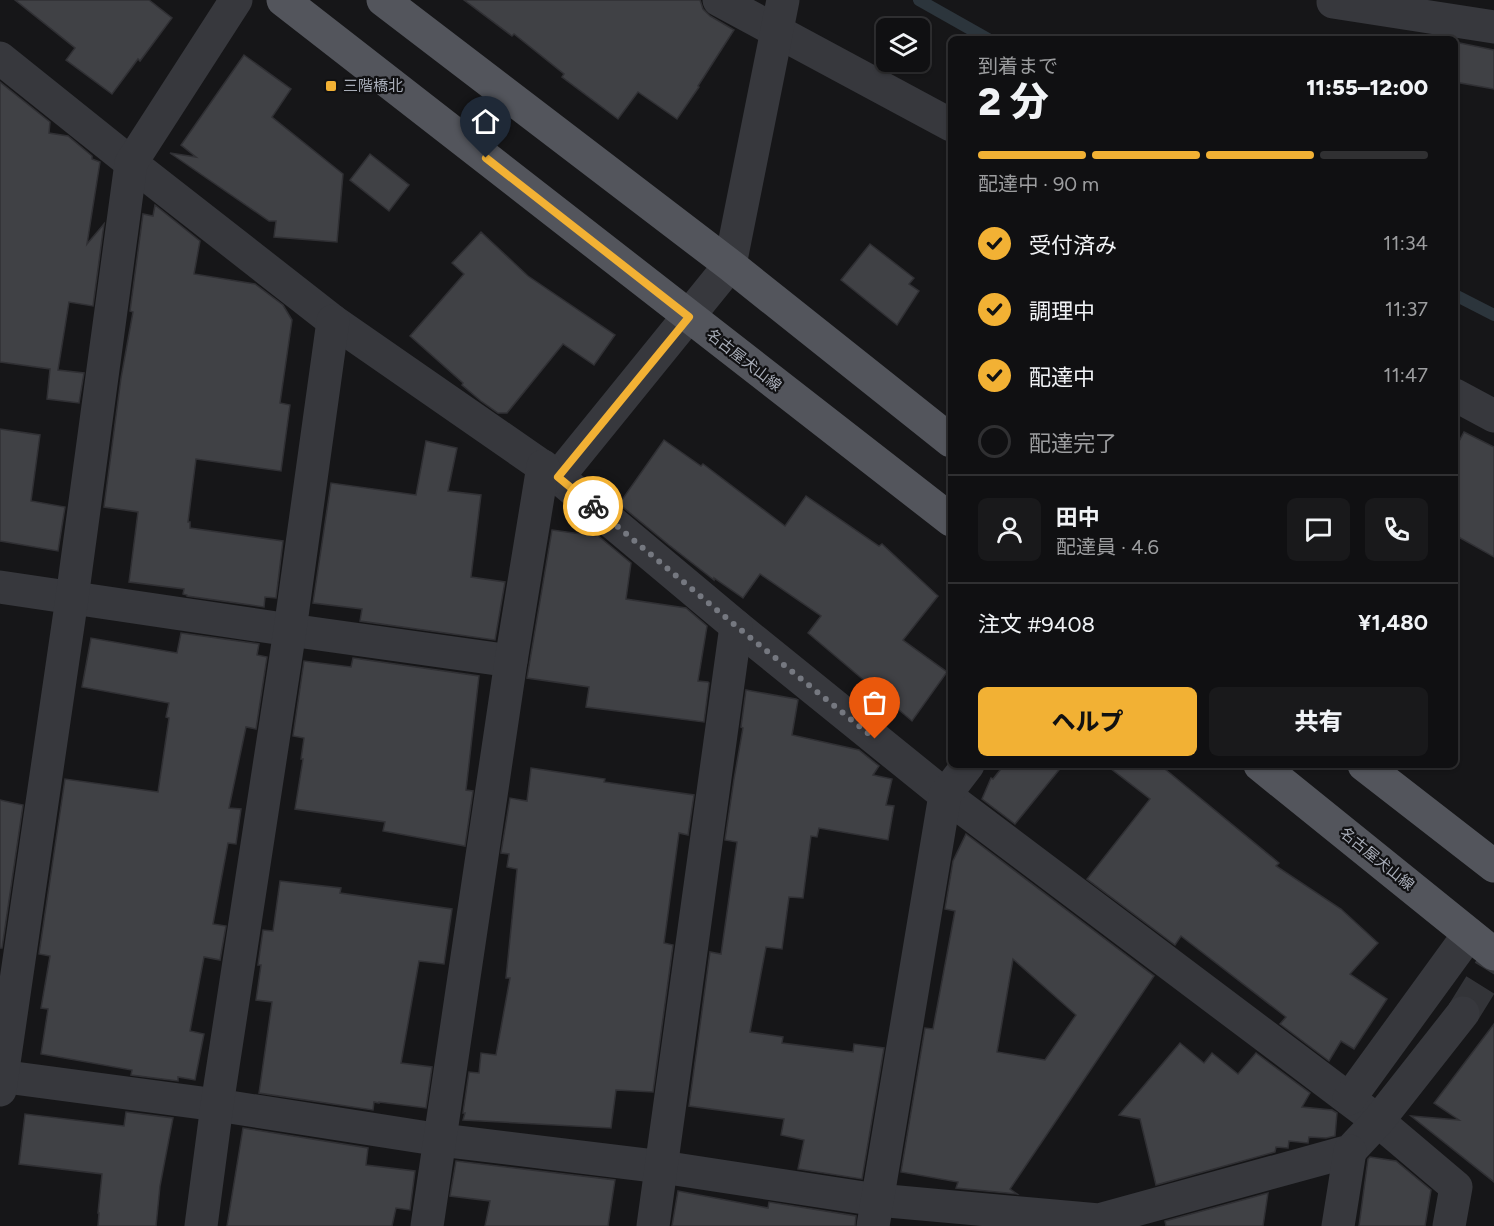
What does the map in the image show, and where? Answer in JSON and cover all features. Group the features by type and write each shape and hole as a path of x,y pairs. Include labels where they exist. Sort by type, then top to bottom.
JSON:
{"main road":[{"name":"名古屋犬山線","path":"283,0 948,518"},
{"path":"383,0 729,265 948,439"},
{"name":"名古屋犬山線","path":"1264,768 1482,944"},
{"path":"1368,768 1494,866"}],"street":[{"path":"236,0 131,163 72,598 1,1080 217,1105 441,1140 663,1167 875,1213 1099,1223 1350,1151 1378,1121 1463,1013"},
{"path":"719,0 780,16 948,123"},
{"path":"1333,2 1494,27"},
{"path":"427,1226 511,661 551,471 689,317 729,265 780,16"},
{"path":"0,58 333,321 551,471 736,626 945,795 1378,1121 1456,1187 1449,1226"},
{"path":"201,1226 217,1105 290,630 333,321"},
{"path":"1458,397 1494,416"},
{"path":"0,587 511,661"},
{"path":"653,1226 663,1167 736,626"},
{"path":"875,1213 945,795 966,768"},
{"path":"1349,1099 1482,944"},
{"path":"1338,1226 1350,1151"}],"building":[{"path":"15,0 149,0 172,18 112,94 66,60 75,48"},
{"path":"464,0 700,0 703,9 710,16 734,30 677,119 638,92 618,119 562,77 564,74 514,34 512,36"},
{"path":"1458,43 1494,50 1494,89 1458,83"},
{"path":"244,55 291,89 272,117 343,174 337,242 274,237 276,221 269,221 170,153 196,157 181,145"},
{"path":"0,82 50,122 49,133 68,136 92,156 92,159 100,162 87,244 104,224 93,306 69,302 58,370 84,373 79,403 47,399 50,369 0,362"},
{"path":"370,154 409,185 389,211 350,180"},
{"path":"155,205 200,241 194,274 255,284 283,305 292,320 280,403 290,405 281,471 196,459 188,522 190,522 190,528 283,541 276,598 265,597 264,607 187,596 183,594 184,589 129,582 138,512 104,507 121,378 133,312 130,311 143,214 153,216"},
{"path":"481,232 528,276 615,335 594,365 563,344 507,413 498,413 481,401 410,336 464,274 452,263"},
{"path":"870,244 914,278 909,284 919,291 897,325 841,280"},
{"path":"0,429 40,435 31,501 65,507 58,551 0,541"},
{"path":"1464,432 1494,447 1494,557 1458,537 1458,443"},
{"path":"664,440 701,466 703,464 785,526 806,496 879,546 882,544 938,596 903,640 947,672 912,721 808,633 821,616 760,574 743,598 714,578 714,580 619,504"},
{"path":"426,441 457,448 448,491 481,495 471,577 505,582 495,640 360,621 362,609 313,603 331,483 416,495"},
{"path":"552,530 597,535 631,563 626,599 686,608 707,626 698,681 709,683 704,722 586,707 589,687 527,678"},
{"path":"181,633 259,644 257,655 267,657 256,729 246,727 229,808 241,809 236,844 228,843 213,924 226,926 220,960 204,957 190,1031 204,1034 195,1080 178,1077 178,1081 131,1075 132,1070 41,1054 48,1009 41,1008 50,956 39,954 65,779 158,792 169,718 166,717 169,703 82,687 91,638 177,653"},
{"path":"353,658 479,676 466,790 473,791 465,846 383,831 385,822 295,809 304,738 293,736 304,661 351,667"},
{"path":"746,690 798,700 792,735 859,750 879,766 873,775 892,779 886,805 894,806 888,840 819,828 817,837 811,836 803,898 789,897 782,949 766,947 750,1032 783,1037 782,1043 853,1052 854,1044 884,1048 862,1179 798,1169 804,1140 781,1135 784,1119 689,1106 710,952 721,954 737,842 725,840 743,728 741,727"},
{"path":"531,768 605,779 604,782 694,795 688,835 679,833 664,943 673,945 653,1092 616,1090 611,1128 463,1120 469,1072 479,1073 481,1053 496,1055 510,978 506,978 517,869 507,867 509,854 501,853 510,798 527,801"},
{"path":"1002,768 1061,768 1015,824 982,799 991,778 993,779"},
{"path":"1110,768 1164,768 1279,863 1276,866 1341,909 1378,943 1350,974 1387,999 1354,1049 1341,1041 1329,1061 1280,1024 1286,1017 1181,936 1175,945 1087,879 1150,799"},
{"path":"0,800 23,805 2,948 0,948"},
{"path":"966,834 1154,976 1010,1189 1017,1194 956,1188 958,1182 901,1172 925,1028 933,1029 955,911 945,909 953,861","holes":["1013,959 1076,1015 1045,1060 997,1052"]},
{"path":"280,881 341,888 340,893 452,909 444,964 419,961 401,1063 432,1067 426,1108 374,1102 373,1110 259,1093 272,1002 256,1000 261,965 258,965 263,930 273,931"},
{"path":"1494,1024 1494,1182 1411,1116 1459,1120 1434,1103"},
{"path":"1180,1043 1204,1063 1212,1053 1238,1074 1256,1053 1310,1093 1302,1107 1332,1110 1337,1113 1335,1136 1309,1137 1308,1143 1289,1141 1288,1148 1276,1147 1275,1152 1156,1185 1140,1119 1119,1115"},
{"path":"126,1112 173,1118 160,1186 156,1226 98,1226 102,1174 19,1164 25,1114 124,1126"},
{"path":"243,1128 368,1148 366,1165 415,1171 410,1210 396,1208 392,1226 227,1226"},
{"path":"1370,1157 1396,1161 1431,1190 1425,1226 1359,1226"},
{"path":"456,1161 615,1180 608,1226 485,1226 490,1201 450,1196"},
{"path":"678,1191 768,1208 769,1202 856,1216 855,1226 672,1226"},
{"path":"1268,1193 1263,1226 1166,1226 1165,1221"}],"waterway":[{"path":"919,0 983,36"},
{"path":"1458,297 1494,315"}],"tunnel":[{"path":"1463,1013 1494,963"}],"way so far":[{"path":"593,506 875,739"}],"place":[{"name":"三階橋北","path":"331,86"}],"route":[{"path":"486,158 689,317 558,477 593,506"}]}
